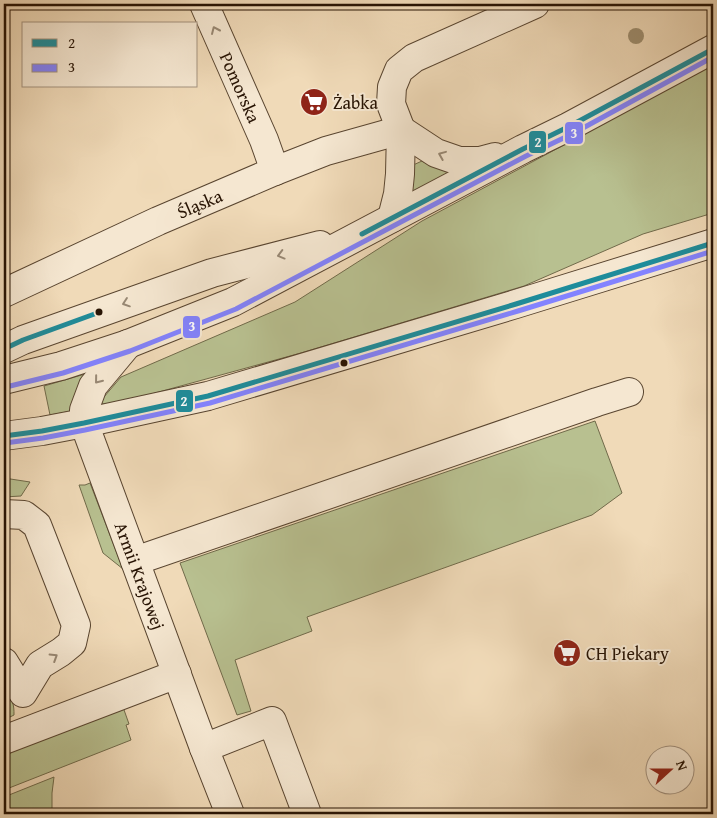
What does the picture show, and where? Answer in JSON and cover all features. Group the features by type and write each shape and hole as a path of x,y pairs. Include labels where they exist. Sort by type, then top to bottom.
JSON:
{"street":[{"name":"Pomorska","path":"204,4 264,140 275,172"},
{"path":"392,218 398,194 401,130 391,104 392,87 399,70 414,58 535,4"},
{"path":"4,380 61,366 128,344 234,302 713,49"},
{"name":"Śląska","path":"4,293 158,221 326,151 401,130"},
{"path":"401,130 436,153 459,161 480,162 523,149"},
{"path":"4,349 23,340 212,273 362,234"},
{"path":"4,436 84,424 208,396 507,307 713,243"},
{"name":"Armii Krajowej","path":"128,344 93,386 84,410 84,424 230,814"},
{"path":"135,561 629,392"},
{"path":"4,514 24,515 37,525 76,625 72,643 40,665 13,693"},
{"path":"4,662 13,693"},
{"path":"4,740 177,674"},
{"path":"13,693 73,713"},
{"path":"204,748 272,721 308,814"}],"green space":[{"path":"713,65 713,213 643,234 524,286 301,353 115,404 98,404 121,377 295,302 422,221"},
{"path":"422,161 436,168 453,170 412,193 413,179 411,166"},
{"path":"92,372 81,385 72,405 72,411 50,415 44,386"},
{"path":"595,421 622,493 592,515 307,617 312,631 235,660 251,711 237,715 180,563"},
{"path":"4,478 30,482 21,496 4,497"},
{"path":"90,483 123,569 103,553 79,485"},
{"path":"4,698 12,701 14,715 4,720"},
{"path":"123,707 129,724 126,725 131,740 4,790 4,754"},
{"path":"54,777 52,814 4,814 4,797"}],"transit line":[{"name":"2","path":"362,234 713,49"},
{"name":"3","path":"6,387 63,373 130,351 236,309 526,156 572,134 713,57"},
{"name":"2","path":"4,436 84,423 208,396 713,243"},
{"name":"3","path":"5,443 85,430 210,403 713,251"},
{"name":"2","path":"4,349 23,340 100,312"}],"place":[{"name":"Żabka","path":"314,102"},
{"name":"CH Piekary","path":"567,653"}]}
